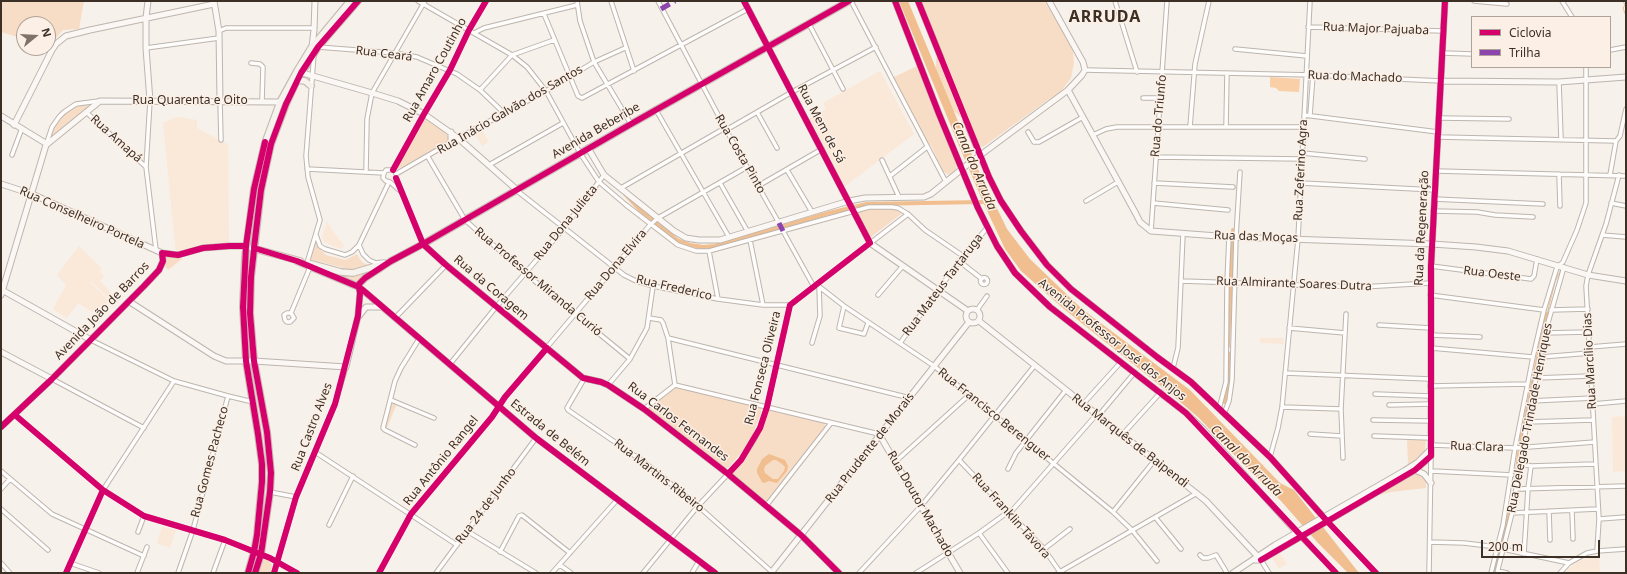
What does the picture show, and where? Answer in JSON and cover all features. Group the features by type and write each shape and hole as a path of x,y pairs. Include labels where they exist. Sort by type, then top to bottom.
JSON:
{"main road":[{"path":"315,49 322,35 350,1"},
{"path":"248,573 254,552 262,482 262,464 246,361 243,307 246,246 259,163 270,126 280,102 315,49 358,1"},
{"name":"Avenida Beberibe","path":"359,287 359,284 365,278 391,261 424,244 588,148 850,1"},
{"path":"255,573 260,554 270,492 270,456 254,361 250,313 251,277 261,190 271,144 299,72"},
{"path":"297,80 305,81 311,86"},
{"path":"246,246 298,261 359,287"},
{"name":"Avenida Beberibe","path":"308,265 353,273 391,261"}],"street":[{"path":"148,1 146,18 146,48 150,101 146,167 156,250"},
{"path":"291,313 308,265 319,223 319,214 307,169 306,156 315,49 315,1"},
{"path":"418,1 424,2 512,55 527,67 546,91 580,153 600,181 678,245 696,251 709,251 783,231 851,207 865,198 921,198 927,196 1068,90 1085,70 1083,62 1050,1"},
{"name":"Rua Amaro Coutinho","path":"393,170 450,70 469,30 486,1"},
{"path":"611,1 625,48 634,71"},
{"name":"Rua Costa Pinto","path":"658,1 701,84 779,223"},
{"name":"Rua Mem de Sá","path":"744,1 851,207"},
{"path":"850,1 876,47 946,182"},
{"name":"Avenida Professor José dos Anjos","path":"895,1 962,170 987,228 1015,273 1050,307 1161,392 1203,429 1301,533"},
{"path":"918,1 941,58"},
{"path":"1114,1 1137,72"},
{"name":"Rua do Triunfo","path":"1151,231 1167,1"},
{"path":"1190,127 1193,73 1209,1"},
{"name":"Rua Zeferino Agra","path":"1270,457 1282,407 1298,239 1310,1"},
{"name":"Rua da Regeneração","path":"1430,573 1432,472 1430,404 1430,296 1433,211 1445,1"},
{"path":"1474,1 1507,4"},
{"path":"1562,1 1571,16"},
{"path":"14,125 56,44 66,36 214,2 219,31 221,140"},
{"path":"366,172 367,119 372,93 424,2"},
{"path":"474,33 484,28 544,14 577,3 583,32 594,62 631,124"},
{"path":"544,14 579,98 584,97 634,71 748,9"},
{"path":"218,24 226,28"},
{"path":"809,24 843,89"},
{"name":"Rua Major Pajuaba","path":"1308,27 1443,31"},
{"path":"219,31 226,28 314,29 322,35"},
{"path":"146,48 219,38"},
{"path":"480,90 512,55 554,40"},
{"path":"621,188 792,92 876,47"},
{"path":"1611,50 1626,47"},
{"name":"Rua Inácio Galvão dos Santos","path":"396,176 458,138 505,114 594,62 625,48"},
{"name":"Rua Ceará","path":"315,49 394,53 417,57 450,70 480,90 505,114"},
{"path":"1235,49 1307,56"},
{"path":"1443,53 1471,54"},
{"path":"251,63 260,64 263,66 262,101"},
{"path":"1557,267 1563,262 1584,212 1586,203 1586,68"},
{"name":"Rua do Machado","path":"1085,70 1313,74 1441,81 1559,82 1626,77"},
{"path":"299,72 372,93 403,104 424,114 451,132 516,190"},
{"path":"1226,127 1227,73"},
{"name":"Rua Zeferino Agra","path":"1310,115 1313,74"},
{"path":"1559,82 1561,139"},
{"path":"1068,90 1140,222 1151,231"},
{"path":"1143,98 1161,98"},
{"path":"1,116 14,125 22,128 46,145 100,101"},
{"name":"Rua Quarenta e Oito","path":"2,291 52,127 64,112 76,104 100,101 280,102"},
{"path":"1610,175 1616,141 1620,136 1626,115 1626,109"},
{"path":"656,110 729,237"},
{"name":"Rua Amapá","path":"86,112 146,167"},
{"path":"757,112 777,148"},
{"path":"1304,115 1438,135 1616,141"},
{"path":"1028,132 1034,142 1038,142 1083,117"},
{"path":"1439,118 1509,119"},
{"name":"Avenida Professor José dos Anjos","path":"966,121 978,157 1001,201 1020,231 1047,265 1071,289 1191,382 1270,457 1324,520 1376,573"},
{"path":"489,165 563,123"},
{"path":"1093,135 1106,129 1117,127 1303,127"},
{"path":"12,155 22,128"},
{"path":"451,132 451,142"},
{"path":"890,176 927,147"},
{"path":"588,148 604,175 657,219 686,238 710,241 748,232 812,212 851,207 892,207 898,208 908,214 925,230 963,256"},
{"path":"758,186 822,149"},
{"path":"1302,153 1365,159"},
{"name":"Rua Professor Miranda Curió","path":"428,157 465,220 525,274 630,359"},
{"path":"1156,157 1302,159"},
{"path":"882,160 899,197"},
{"name":"Rua Dona Elvira","path":"499,406 651,224 702,192 747,167"},
{"path":"307,169 384,173 388,169 393,170 401,193 424,244"},
{"path":"787,170 812,212"},
{"path":"1436,170 1586,176 1626,176"},
{"path":"1219,409 1226,382 1227,282 1240,172"},
{"path":"384,173 384,179 390,182 401,193"},
{"path":"1559,174 1560,206"},
{"name":"Rua Dona Julieta","path":"450,364 496,307 564,228 604,175"},
{"name":"Rua Marcílio Dias","path":"1597,551 1598,519 1595,442 1586,286 1619,175"},
{"path":"316,235 321,247 345,255 352,252 359,245 390,182 396,176"},
{"path":"1086,201 1118,182"},
{"path":"1154,182 1233,187"},
{"path":"720,183 748,232"},
{"path":"1301,183 1435,190"},
{"name":"Rua Conselheiro Portela","path":"1,184 32,194 162,253"},
{"name":"Rua Frederico","path":"516,190 614,267 631,278 653,286 718,299 763,305 790,305"},
{"path":"1434,199 1543,204"},
{"path":"1153,203 1228,210"},
{"path":"1611,203 1626,206"},
{"path":"851,207 870,243 968,311"},
{"path":"1433,211 1477,212 1495,215 1533,217"},
{"path":"790,305 817,286 908,214"},
{"name":"Rua Mateus Tartaruga","path":"900,343 937,290 987,228"},
{"path":"783,231 817,286 818,323 812,343"},
{"name":"Rua das Moças","path":"1151,231 1183,234 1432,244 1508,251 1588,276 1626,281"},
{"path":"1173,368 1177,355 1183,234"},
{"path":"1602,235 1626,237"},
{"path":"1224,414 1231,389 1234,283 1233,236"},
{"path":"750,240 763,305"},
{"name":"Rua da Coragem","path":"424,244 446,265 584,379"},
{"path":"359,245 363,254 369,260 376,262 391,261"},
{"path":"162,253 178,255 203,248 246,246"},
{"path":"709,251 718,299"},
{"name":"Avenida João de Barros","path":"1,427 130,302 159,270 163,261 162,253"},
{"name":"Rua Oeste","path":"1431,266 1531,278 1534,276 1537,259"},
{"path":"959,261 982,279"},
{"path":"1563,262 1564,269"},
{"path":"395,318 446,265"},
{"path":"878,295 902,266"},
{"name":"Rua Delegado Trindade Henriques","path":"1498,572 1516,489 1520,464 1519,447 1533,357 1544,310 1557,267"},
{"name":"Rua Delegado Trindade Henriques","path":"1491,573 1504,525 1512,475 1527,422 1545,333 1564,269"},
{"name":"Rua Almirante Soares Dutra","path":"1181,281 1362,288 1431,283"},
{"path":"608,385 630,359 647,328 653,286"},
{"name":"Rua Francisco Berenguer","path":"817,286 844,306 934,366 1113,512 1132,530 1157,562"},
{"name":"Estrada de Belém","path":"359,287 536,438 715,573"},
{"name":"Rua Castro Alves","path":"274,573 276,561 296,497 335,404 346,367 358,316 360,293 359,287"},
{"path":"2,291 91,340 174,381 253,402"},
{"path":"977,310 987,296"},
{"path":"1430,296 1544,310"},
{"path":"130,302 177,329 220,359 231,361 346,367"},
{"name":"Rua Fonseca Oliveira","path":"644,573 698,506 741,460 754,440 767,407 790,305"},
{"path":"844,306 839,328 864,334 868,322"},
{"path":"358,316 366,307 383,307"},
{"path":"972,309 977,310 981,315 979,321 973,324 969,322 966,316 968,311 972,309"},
{"name":"Rua Delegado Trindade Henriques","path":"1551,310 1588,309"},
{"path":"1343,458 1341,409 1346,314"},
{"path":"649,318 662,321 668,338 675,385"},
{"name":"Rua Marquês de Baipendi","path":"979,321 1098,414 1154,461 1197,493 1217,512 1269,573"},
{"name":"Rua Prudente de Morais","path":"772,572 879,434 910,398 969,322"},
{"path":"1379,325 1431,328"},
{"path":"1289,328 1345,333"},
{"path":"1545,333 1588,332"},
{"path":"1431,335 1480,337"},
{"path":"668,338 910,398"},
{"path":"415,445 383,428 390,400 401,368 419,339"},
{"path":"1590,347 1626,344"},
{"path":"1430,348 1533,357"},
{"path":"1,352 144,428"},
{"path":"1541,357 1590,353"},
{"path":"1084,404 1121,362"},
{"path":"859,573 921,506 1035,365"},
{"path":"916,573 1009,512 1054,464 1135,372"},
{"path":"1286,373 1430,379"},
{"path":"1536,378 1591,376"},
{"name":"Rua Carlos Fernandes","path":"584,379 608,385 644,409 728,474 801,534 839,573"},
{"name":"Rua Martins Ribeiro","path":"584,379 567,408 568,410 644,462 698,506 772,572"},
{"path":"66,573 104,490 174,381"},
{"path":"1430,386 1528,384"},
{"path":"675,385 831,424 879,434"},
{"path":"644,409 675,385"},
{"path":"1008,470 1016,453 1066,390"},
{"path":"1122,435 1161,392"},
{"path":"1376,394 1430,396"},
{"path":"895,462 969,395"},
{"name":"Rua Gomes Pacheco","path":"178,573 192,530 228,396"},
{"path":"1531,401 1593,398"},
{"path":"390,400 434,418"},
{"path":"1593,404 1626,401"},
{"path":"1389,405 1430,404"},
{"name":"Rua Antônio Rangel","path":"379,573 412,514 499,406"},
{"path":"1282,407 1341,409"},
{"path":"14,415 104,490 144,516 225,540 276,561 297,573"},
{"path":"1374,420 1431,421"},
{"path":"1527,422 1593,420"},
{"path":"766,506 831,424"},
{"name":"Rua Doutor Machado","path":"879,434 960,573"},
{"path":"1310,434 1342,436"},
{"path":"1374,436 1431,438"},
{"name":"Rua 24 de Junho","path":"436,573 536,438"},
{"name":"Rua Clara","path":"1431,447 1519,447 1595,442"},
{"path":"1324,520 1418,462 1431,447"},
{"path":"315,452 412,514 457,545"},
{"path":"1233,573 1301,533 1415,470 1431,456"},
{"name":"Rua Franklin Távora","path":"959,460 1044,549 1059,573"},
{"path":"1113,512 1154,461"},
{"path":"1520,464 1531,466 1595,464"},
{"name":"Rua Delegado Trindade Henriques","path":"1524,554 1526,512 1531,466"},
{"path":"1415,470 1424,474 1431,483"},
{"path":"1,471 52,514 144,556"},
{"path":"1432,472 1512,475"},
{"path":"329,525 353,476"},
{"path":"1,489 10,479"},
{"path":"1516,489 1626,486"},
{"path":"270,492 296,497"},
{"path":"1059,573 1197,493"},
{"path":"552,573 617,500"},
{"path":"1,509 48,550"},
{"path":"1512,513 1597,509"},
{"path":"1572,510 1573,540"},
{"path":"1549,511 1550,540"},
{"path":"500,552 519,516 523,515 570,553"},
{"path":"138,532 144,516"},
{"path":"1598,519 1626,516"},
{"path":"1155,517 1181,548"},
{"path":"1044,549 1070,529"},
{"path":"467,532 536,573"},
{"path":"979,533 1008,573"},
{"path":"1301,533 1336,573"},
{"path":"214,573 225,540"},
{"path":"1430,542 1497,547"},
{"path":"137,573 147,547"},
{"path":"1503,549 1569,563"},
{"path":"1560,573 1569,563 1587,553 1597,551 1626,550"},
{"path":"1200,555 1204,558 1208,558 1216,555 1228,573"},
{"path":"692,573 699,561"},
{"path":"70,562 99,573"},
{"path":"1,563 10,573"},
{"path":"560,565 570,573"},
{"path":"1498,572 1507,573"}],"shaded area":[{"path":"1,1 84,1 79,29 63,30 56,38 56,16 16,16 16,37 1,32"},
{"path":"920,1 1044,1 1064,32 1073,51 1074,63 1071,78 1060,93 983,147 978,145 966,121 951,109 939,80 936,69 936,58 943,58"},
{"path":"917,66 957,164 956,169 949,175 942,171 932,147 925,139 892,78"},
{"path":"880,71 914,134 844,187 808,119 826,109 823,103"},
{"path":"1270,77 1300,79 1299,92 1279,91 1276,88 1270,87"},
{"path":"89,104 87,108 50,140 53,129 58,120 68,110"},
{"path":"177,117 197,120 197,128 228,144 229,243 197,246 176,254 163,123"},
{"path":"426,118 445,132 449,138 448,142 406,166 396,169 423,120"},
{"path":"482,130 489,142 482,146 475,134"},
{"path":"875,208 898,209 904,212 869,237 857,213"},
{"path":"327,222 344,246 341,249 324,242 322,236"},
{"path":"315,241 318,247 326,255 345,260 357,254 362,262 370,266 359,270 352,270 309,259"},
{"path":"79,246 102,269 93,279 100,272 104,276 100,281 116,298 112,302 91,281 90,282 109,301 92,312 78,303 67,318 53,309 66,285 57,275"},
{"path":"162,253 180,256 182,259 168,270 163,264"},
{"path":"307,264 350,275 371,271 363,278 352,282"},
{"path":"1260,338 1284,338 1283,344 1260,343"},
{"path":"675,387 758,406 761,409 761,413 752,437 744,450 728,468 724,469 649,411 648,409 650,406"},
{"path":"393,403 396,406 386,430 385,427"},
{"path":"768,410 824,423 826,427 770,499 764,502 732,474 732,472 742,459"},
{"path":"1626,416 1626,471 1613,472 1612,417"},
{"path":"1407,439 1426,439 1425,452 1408,466"},
{"path":"1416,473 1426,479 1426,488 1374,495 1411,474"},
{"path":"162,526 176,530 170,548 157,543"},
{"path":"1279,552 1287,564 1279,569 1271,556"},
{"path":"1599,556 1600,573 1564,573 1574,564 1583,559"},
{"path":"266,559 272,564 271,573 257,573 262,560"}],"water":[{"path":"899,1 908,1 972,155 965,160"},
{"name":"Canal do Arruda","path":"976,165 1007,229 1030,259 1082,309 1190,390 1280,483 1294,490 1359,573 1348,573 1318,543 1281,501 1199,418 1064,309 1021,271 1005,249 983,202 969,169"},
{"path":"769,454 785,460 788,466 787,471 777,483 769,481 764,483 762,482 757,473 757,469 762,459","holes":["773,460 776,460 785,467 778,479 773,479 765,473 764,470 765,466"]}],"waterway":[{"path":"1623,1 1625,5 1623,8 1626,16"},
{"name":"Canal do Arruda","path":"625,194 639,209 677,240 690,245 703,247 715,246 829,213 867,204 983,202"},
{"path":"1228,346 1233,230"},
{"path":"1547,314 1555,282 1561,269"},
{"path":"1516,481 1520,446 1547,314"},
{"path":"1225,402 1228,392 1228,353"},
{"path":"1495,573 1512,504"}],"tunnel":[{"path":"941,58 966,121"}],"marked path":[{"path":"661,9 675,1"},
{"path":"779,223 783,231"}],"cycle path":[{"path":"358,1 318,47 301,73 286,104 271,144 261,190 254,248 297,261 359,287 536,438 715,573"},
{"path":"393,170 450,70 469,30 486,1"},
{"path":"728,474 741,460 760,428 767,407 790,305 870,243 744,1"},
{"path":"359,287 359,284 365,278 391,261 849,1"},
{"path":"895,1 939,114 978,208 997,246 1015,273 1050,307 1186,413 1336,573"},
{"path":"918,1 989,177 1001,201 1021,231 1047,265 1071,289 1191,382 1270,457 1376,573"},
{"path":"1261,560 1415,470 1431,456 1431,266 1445,1"},
{"path":"248,573 257,535 262,482 262,464 246,361 243,307 246,246 254,189 265,142"},
{"path":"396,178 423,244 446,265 583,378 608,385 644,409 728,474 801,535 839,573"},
{"path":"1,427 52,379 159,270 163,261 162,253 178,255 203,248 246,246"},
{"path":"254,250 251,277 250,313 254,361 267,432 271,473 270,492 261,554 255,573"},
{"path":"274,573 296,497 335,404 358,316 360,293 359,287"},
{"path":"379,573 411,514 492,417 505,397 547,348"},
{"path":"15,415 103,490 144,516 225,540 270,558 297,573"},
{"path":"66,573 103,490"}],"district":[{"name":"ARRUDA","path":"1105,17"}]}
